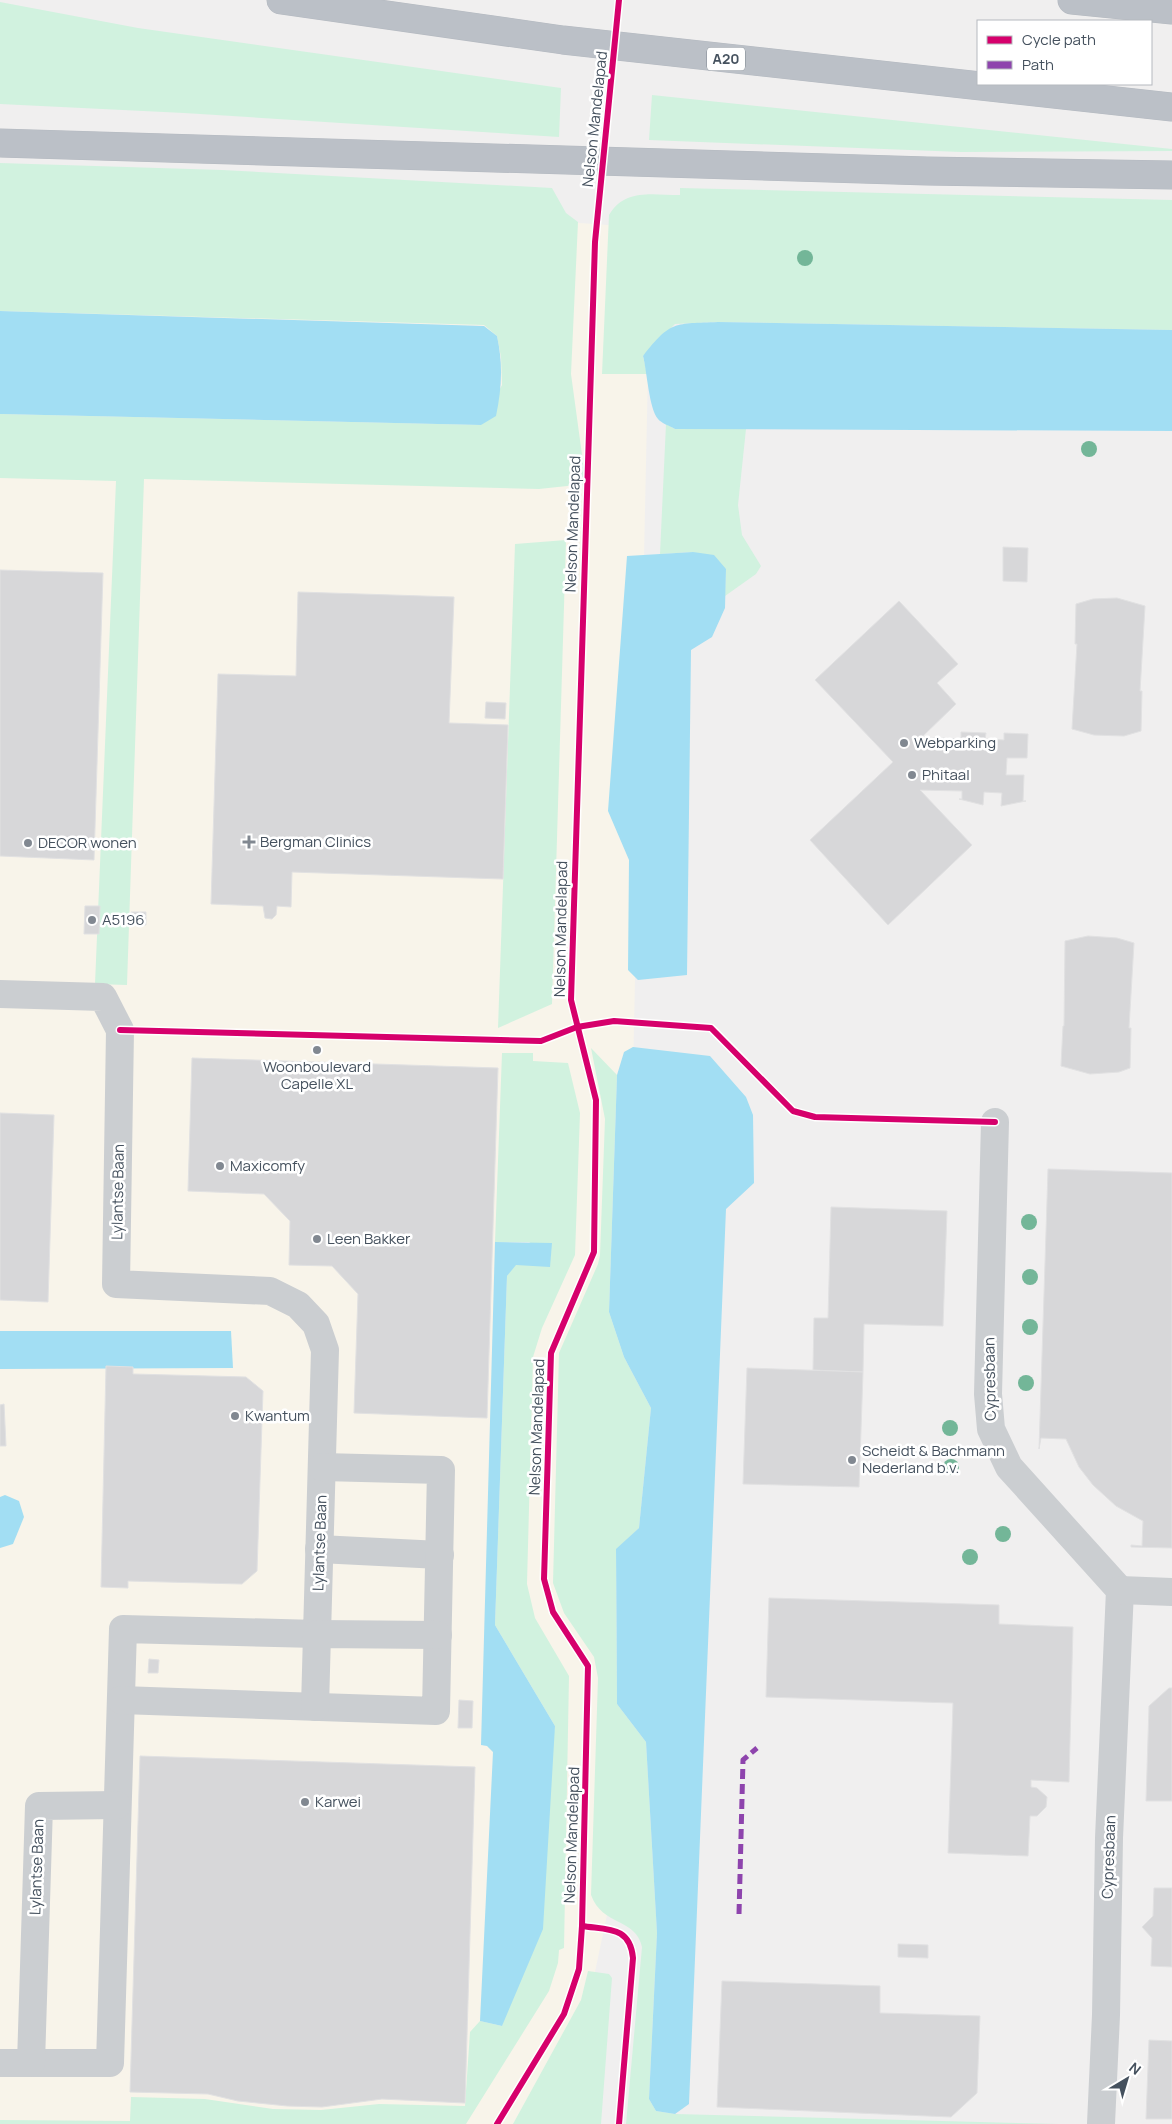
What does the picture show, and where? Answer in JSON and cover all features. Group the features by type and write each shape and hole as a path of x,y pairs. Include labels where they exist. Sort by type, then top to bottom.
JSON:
{"highway":[{"name":"A20","path":"281,0 562,40 1172,108"},
{"path":"1072,0 1172,10"},
{"path":"0,144 917,170 1172,175"}],"street":[{"name":"Lylantse Baan","path":"0,994 103,997 120,1030 116,1284 270,1292 298,1305 316,1324 325,1350 315,1707"},
{"name":"Cypresbaan","path":"995,1122 988,1394 991,1429 1009,1467 1120,1590 1109,1838 1106,2015 1101,2124"},
{"path":"121,1700 436,1711 441,1470 322,1466"},
{"path":"320,1549 440,1555"},
{"path":"1120,1590 1172,1592"},
{"path":"0,2063 110,2063 123,1629 438,1635"},
{"name":"Lylantse Baan","path":"31,2063 39,1806 118,1805"}],"shaded area":[{"name":"Woonboulevard Capelle XL","path":"0,183 651,228 616,1872 571,2086 548,2124 0,2124"}],"green space":[{"path":"0,2 138,28 561,88 559,137 184,113 0,104"},
{"path":"652,95 1172,149 1172,151 961,152 649,140"},
{"path":"0,163 222,170 552,188 566,213 578,222 571,374 586,484 539,489 144,479 127,985 95,984 116,481 0,478 0,414 481,425 502,385 501,357 497,336 484,325 0,311"},
{"path":"680,188 1172,200 1172,330 718,322 675,324 643,356 647,374 602,374 609,215 615,206 623,200 649,194 680,195"},
{"path":"666,424 675,429 746,429 738,505 742,535 761,566 756,574 725,596 726,569 693,552 660,554"},
{"path":"566,540 552,1004 498,1028 515,544"},
{"path":"591,1048 617,1075 609,1312 624,1357 651,1408 639,1528 616,1550 617,1704 646,1742 657,1933 649,2099 656,2111 675,2114 1059,2124 626,2124 642,1947 639,1938 633,1931 603,1912 596,1905 591,1895 598,1678 594,1657 564,1613 553,1583 559,1353 598,1264 600,1255 605,1119"},
{"path":"502,1053 533,1053 533,1061 568,1063 580,1113 575,1255 542,1328 533,1357 527,1584 535,1618 569,1676 564,1948 559,1950 558,1963 549,1991 466,2124 0,2124 0,2120 130,2121 131,2097 205,2099 273,2109 321,2110 379,2104 465,2106 470,2032 480,2021 502,2026 555,1726 495,1625 507,1276 530,1242 495,1242"},
{"path":"588,1971 609,1974 612,1978 601,2124 513,2124 581,2000"}],"water":[{"path":"0,311 484,326 497,336 500,356 500,395 496,416 481,425 0,414"},
{"path":"718,322 1172,330 1172,431 675,429 661,422 655,414 650,399 643,356 660,336 675,326"},
{"path":"693,552 714,555 726,569 725,608 712,637 691,650 687,975 638,980 628,970 629,860 608,811 627,556"},
{"path":"633,1047 710,1056 746,1097 753,1115 754,1183 726,1209 689,2104 675,2114 656,2111 649,2099 657,1933 646,1742 617,1704 616,1549 639,1528 651,1408 624,1357 609,1312 617,1075 624,1052"},
{"path":"495,1242 552,1243 550,1267 516,1265 507,1276 495,1625 555,1726 543,1929 502,2026 480,2021 493,1752 487,1746 481,1745"},
{"path":"0,1331 231,1331 233,1368 0,1369"},
{"path":"5,1495 19,1501 24,1517 13,1544 0,1548 0,1497"}],"building":[{"path":"1003,547 1028,548 1027,582 1003,581"},
{"path":"0,570 103,573 94,860 0,856"},
{"path":"298,592 454,597 449,723 508,725 503,879 292,872 291,907 277,906 276,915 272,919 265,918 263,906 211,904 218,674 296,676"},
{"path":"1117,598 1145,606 1140,691 1142,691 1141,731 1124,736 1094,735 1072,729 1077,644 1075,644 1076,604 1093,599"},
{"path":"899,601 958,664 937,683 956,704 922,737 961,739 961,732 986,733 985,739 1004,740 1004,733 1028,734 1027,758 1007,758 1006,775 1024,775 1023,801 1026,801 1001,806 1002,793 984,792 983,805 959,799 962,799 962,791 920,790 972,845 888,925 810,840 893,762 815,680"},
{"path":"486,702 506,703 505,719 485,718"},
{"name":"A5196","path":"85,906 100,906 99,934 84,934"},
{"path":"131,912 146,912 146,925 130,924"},
{"path":"1088,936 1117,938 1134,943 1129,1028 1131,1028 1130,1068 1119,1072 1090,1074 1061,1066 1064,1026 1065,941"},
{"path":"192,1058 498,1068 487,1418 354,1413 358,1294 332,1266 289,1265 290,1221 264,1194 188,1191"},
{"path":"0,1113 54,1115 48,1302 0,1300"},
{"path":"1048,1169 1172,1173 1172,1548 1131,1547 1131,1545 1142,1546 1143,1521 1116,1506 1093,1485 1079,1467 1066,1439 1041,1438 1039,1449"},
{"path":"831,1207 947,1211 943,1326 864,1324 863,1372 813,1370 814,1318 828,1318"},
{"path":"106,1366 133,1367 133,1374 246,1377 263,1391 257,1571 242,1584 128,1581 128,1588 101,1587"},
{"path":"747,1368 863,1372 859,1487 743,1484"},
{"path":"4,1404 6,1446 0,1446 0,1405"},
{"path":"769,1598 999,1605 999,1624 1073,1627 1069,1782 1031,1780 1031,1787 1037,1788 1047,1797 1046,1807 1037,1816 1030,1816 1028,1856 948,1853 953,1703 766,1697"},
{"path":"149,1659 159,1660 158,1673 148,1673"},
{"path":"1169,1688 1172,1688 1172,1801 1146,1801 1149,1706"},
{"path":"459,1700 473,1701 472,1728 458,1728"},
{"path":"140,1756 475,1767 465,2103 382,2099 322,2107 287,2106 238,2101 208,2094 130,2092"},
{"path":"1154,1888 1172,1888 1172,1967 1151,1966 1152,1938 1142,1927 1153,1916"},
{"path":"898,1944 928,1945 928,1958 898,1957"},
{"path":"722,1981 880,1986 880,2013 980,2016 977,2093 951,2117 717,2107"},
{"path":"1149,2040 1172,2041 1172,2119 1146,2119"}],"marked path":[{"path":"739,1914 743,1760 757,1748"}],"cycle path":[{"name":"Nelson Mandelapad","path":"497,2124 564,2014 579,1969 582,1926 588,1666 553,1612 544,1579 551,1353 594,1252 596,1100 571,1000 595,242 619,0"},
{"path":"120,1030 541,1041 577,1027 614,1021 711,1028 793,1111 815,1117 995,1122"},
{"path":"582,1926 609,1929 622,1935 631,1948 633,1958 619,2124"}],"place":[{"name":"Webparking","path":"904,743"},
{"name":"Phitaal","path":"912,775"},
{"name":"Bergman Clinics","path":"249,842"},
{"name":"DECOR wonen","path":"28,843"},
{"name":"A5196","path":"92,920"},
{"name":"Woonboulevard Capelle XL","path":"317,1050"},
{"name":"Maxicomfy","path":"220,1166"},
{"name":"Leen Bakker","path":"317,1239"},
{"name":"Kwantum","path":"235,1416"},
{"name":"Scheidt & Bachmann Nederland b.v.","path":"852,1460"},
{"name":"Karwei","path":"305,1802"}]}
